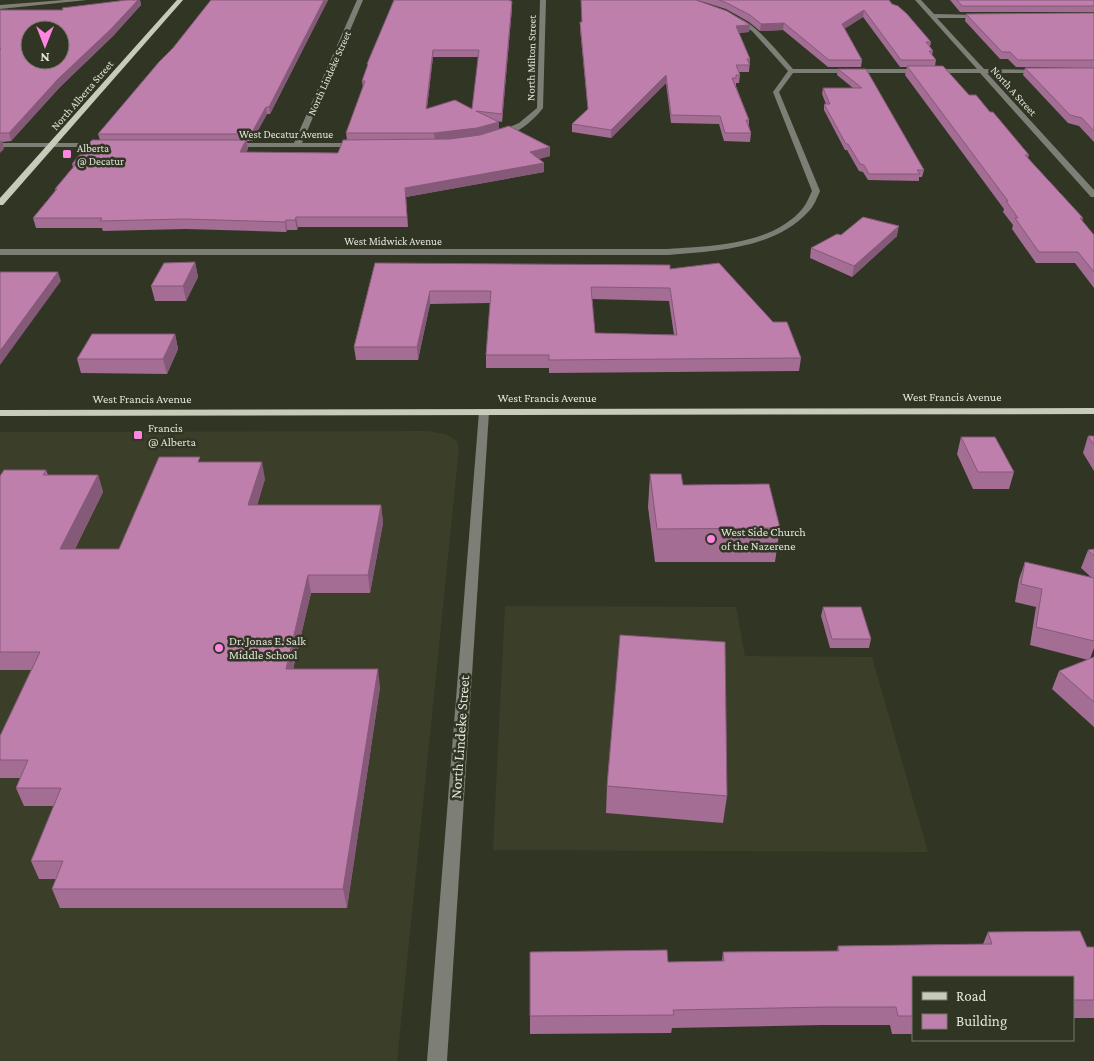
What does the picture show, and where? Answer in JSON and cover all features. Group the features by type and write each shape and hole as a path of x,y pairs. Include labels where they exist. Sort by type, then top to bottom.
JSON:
{"main road":[{"name":"North Alberta Street","path":"0,203 180,0"},
{"name":"West Francis Avenue","path":"0,413 1094,411"}],"street":[{"path":"0,7 84,0"},
{"name":"North Lindeke Street","path":"297,145 360,0"},
{"name":"North Milton Street","path":"487,138 511,131 532,119 540,108 543,0"},
{"name":"North A Street","path":"918,0 1094,195"},
{"path":"729,15 754,30 791,71 1047,71"},
{"path":"933,16 990,16"},
{"name":"West Midwick Avenue","path":"0,252 668,252 721,248 757,239 783,228 802,215 812,203 816,191 776,92 791,71"},
{"path":"0,145 110,145"},
{"name":"West Decatur Avenue","path":"218,145 366,145"},
{"name":"North Lindeke Street","path":"437,1061 484,412"}],"shaded area":[{"name":"Dr. Jonas E. Salk Middle School","path":"428,431 445,434 456,440 459,448 397,1061 0,1061 0,432"},
{"path":"505,606 736,607 745,656 872,657 928,852 493,850"}],"building":[{"path":"138,0 111,29 70,68 70,20 20,20 20,70 68,70 9,133 0,133 0,10 63,10 62,8"},
{"path":"211,0 324,0 269,107 266,107 251,134 98,134 173,48"},
{"path":"394,0 512,1 502,114 476,111 499,122 477,128 434,133 346,133 365,81 362,81 367,64","holes":["433,50 479,50 472,109 455,100 426,109"]},
{"path":"581,0 696,0 727,11 750,25 736,26 750,59 747,59 750,65 736,65 740,75 732,78 749,120 746,120 751,133 725,133 720,116 671,115 666,75 611,130 572,124 588,109 580,22 582,22"},
{"path":"719,0 889,0 907,14 931,42 926,42 933,51 929,51 936,60 901,60 864,10 842,24 862,60 829,60 784,23 761,24 750,15"},
{"path":"957,0 1094,0 1094,6 962,6"},
{"path":"1094,13 1094,60 1018,60 1010,52 1002,52 966,14"},
{"path":"907,66 943,66 969,95 976,95 990,112 993,112 1029,155 1025,155 1083,218 1080,218 1094,235 1094,272 1078,252 1039,252 1015,218 1018,218 1006,201 1008,201"},
{"path":"1025,68 1094,68 1094,131 1082,118 1070,115"},
{"path":"838,69 866,69 924,170 917,170 920,174 869,174 864,165 860,164 848,144 846,144 824,104 830,104 823,88 862,88"},
{"path":"509,126 550,147 530,152 544,163 405,188 407,217 296,217 295,220 286,220 285,222 184,219 100,221 102,218 33,218 76,164 72,164 92,140 246,140 240,152 338,153 343,140 450,139 480,135"},
{"path":"863,217 899,226 854,266 811,248 837,234 841,235"},
{"path":"195,262 183,286 151,286 164,263"},
{"path":"375,263 670,265 670,269 719,263 773,322 787,322 801,358 549,360 549,355 486,355 491,291 430,291 417,347 354,347","holes":["591,287 670,288 677,335 595,333"]},
{"path":"0,272 58,272 0,351"},
{"path":"92,334 175,334 163,359 77,359"},
{"path":"1088,436 1094,436 1094,445"},
{"path":"961,437 995,437 1014,472 978,472"},
{"path":"159,457 200,457 198,462 262,462 248,505 381,505 368,575 308,575 286,669 378,669 343,889 52,889 63,861 31,861 61,788 16,788 28,760 0,760 0,736 40,652 0,652 0,476 4,470 46,470 43,475 98,475 60,549 119,549"},
{"path":"650,474 681,474 683,485 769,484 780,528 657,529"},
{"path":"1094,549 1094,556 1088,550"},
{"path":"1025,562 1094,578 1094,641 1036,627 1042,589 1021,584"},
{"path":"823,607 861,607 871,639 832,639"},
{"path":"620,635 725,642 727,796 607,786"},
{"path":"1094,657 1094,702 1059,671"},
{"path":"1080,931 1087,947 1094,947 1094,1000 1074,1000 1074,976 912,976 912,1016 898,1016 896,1007 828,1007 673,1010 674,1015 530,1016 530,952 667,950 668,962 724,961 723,952 839,951 838,946 992,944 988,932"}],"place":[{"name":"Alberta @ Decatur","path":"67,154"},
{"name":"Francis @ Alberta","path":"138,435"},
{"name":"West Side Church of the Nazerene","path":"711,539"},
{"name":"Dr. Jonas E. Salk Middle School","path":"219,648"}]}
